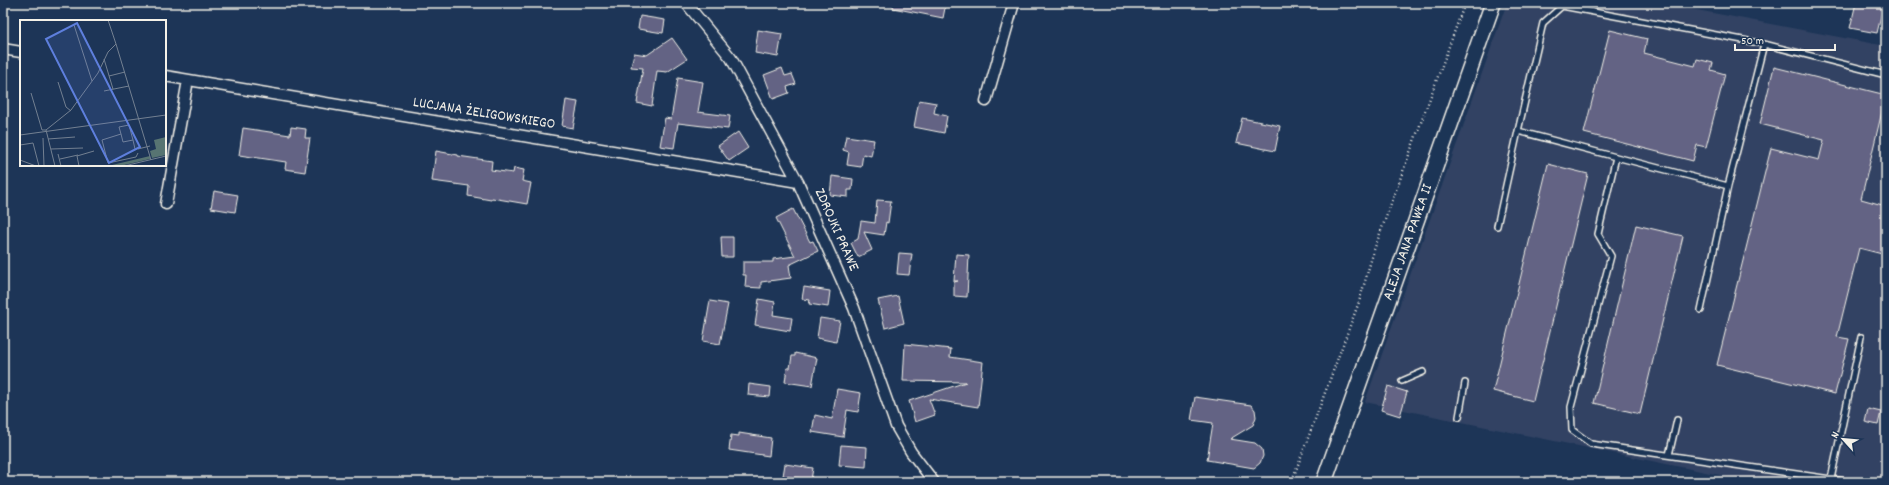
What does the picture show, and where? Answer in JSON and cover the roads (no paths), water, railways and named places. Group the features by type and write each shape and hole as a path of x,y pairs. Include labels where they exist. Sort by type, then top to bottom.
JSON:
{"main road":[{"name":"ALEJA JANA PAWŁA II","path":"1324,482 1493,3"}],"street":[{"name":"ZDROJKI PRAWE","path":"686,3 731,58 798,182 854,308 896,426 911,452 934,482"},
{"path":"986,101 1014,3"},
{"path":"3,49 20,52"},
{"name":"LUCJANA ŻELIGOWSKIEGO","path":"166,76 798,182"},
{"path":"166,204 188,80"}],"lane":[{"path":"1497,226 1543,24 1562,6 1764,44 1886,75"},
{"path":"1701,310 1728,186 1764,44"},
{"path":"1518,131 1728,186"},
{"path":"1616,157 1598,234 1611,256 1571,407 1572,430 1591,444 1851,482"},
{"path":"1831,479 1861,337"},
{"path":"1402,381 1423,372"},
{"path":"1459,417 1465,383"},
{"path":"1669,455 1677,420"}]}
